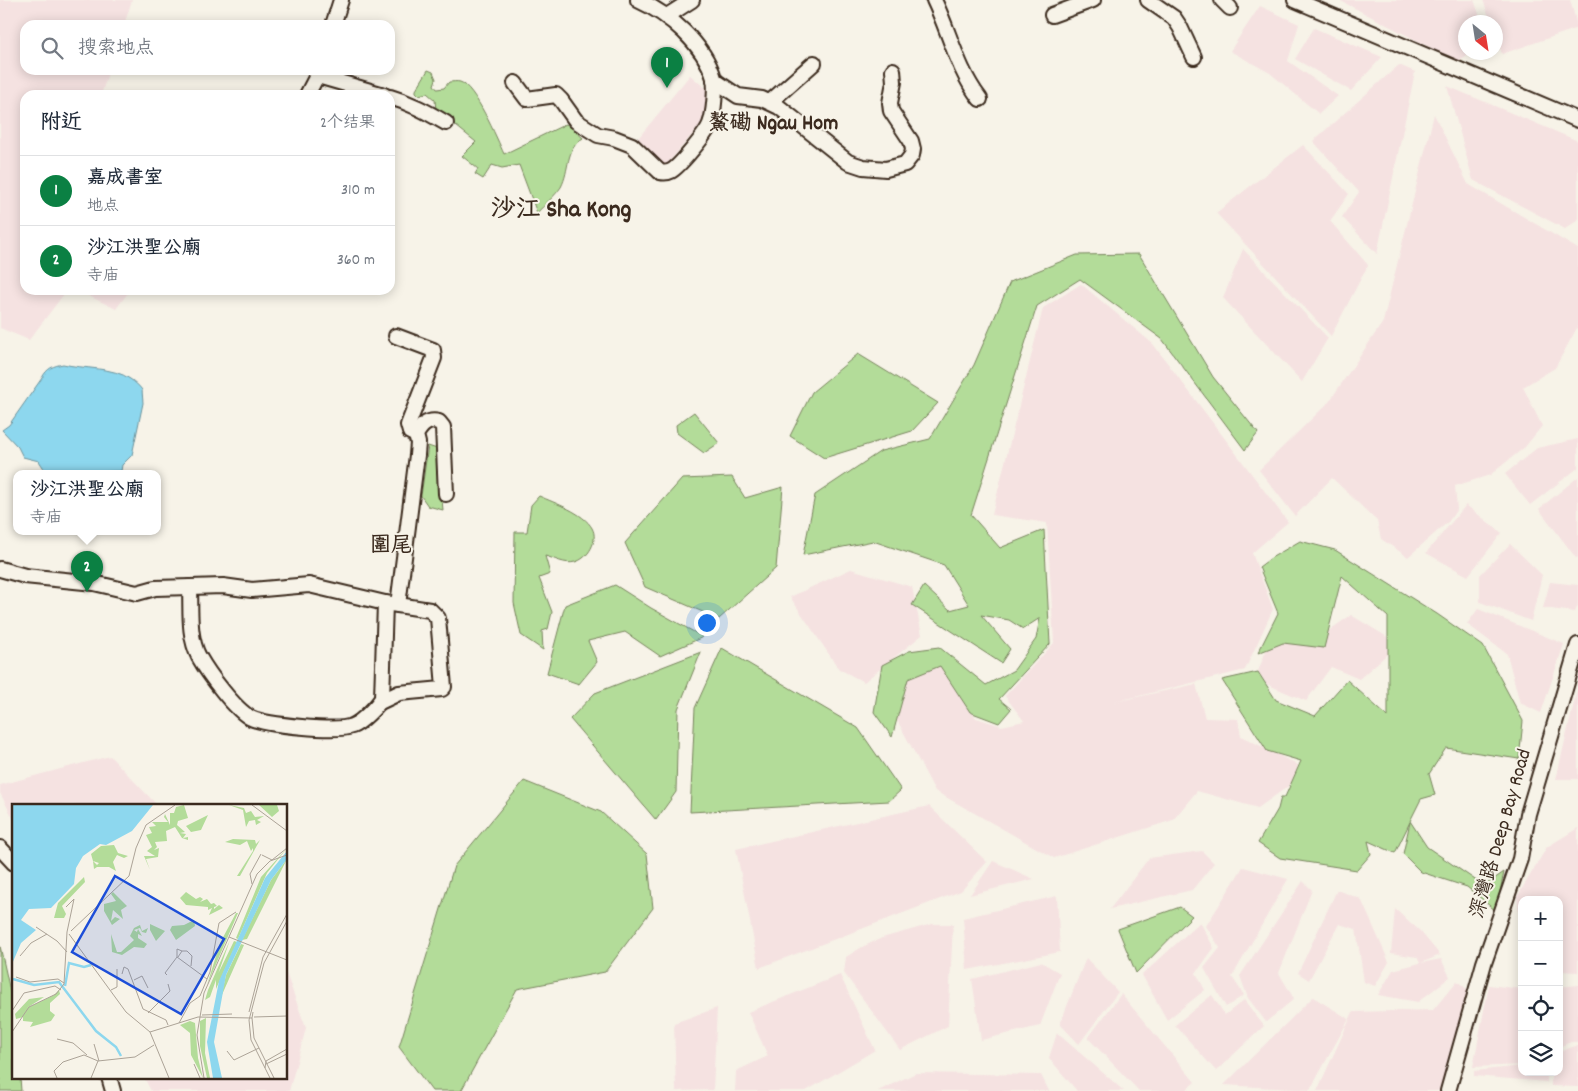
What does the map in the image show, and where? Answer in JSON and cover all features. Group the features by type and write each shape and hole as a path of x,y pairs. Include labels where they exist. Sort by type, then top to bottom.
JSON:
{"street":[{"path":"335,20 341,0"},
{"path":"515,83 527,100 556,95 576,121 598,135 606,135 632,145 660,172 671,172 705,133 710,124 713,109 714,80 706,59 699,49 667,16 638,0"},
{"path":"667,16 692,0"},
{"path":"934,0 959,64 971,87 980,99"},
{"path":"1148,0 1174,18 1194,57"},
{"path":"1295,0 1578,120"},
{"path":"1052,15 1097,1"},
{"path":"770,102 814,63"},
{"path":"714,80 738,96 762,99 779,107 848,162 875,168 898,167 909,160 913,149 911,141 892,111 890,104 894,82 893,70"},
{"path":"310,90 318,75"},
{"path":"325,75 369,90"},
{"path":"395,98 408,102 446,124"},
{"path":"380,702 383,692 392,604 417,455 418,443 416,436 410,432 408,425 434,358 433,350 396,336"},
{"path":"416,436 420,429 429,422 439,422 443,427 446,494"},
{"path":"0,569 25,576 94,583 137,594 155,588 223,586 252,590 309,585 392,604 424,608 430,610 438,618 444,687 442,689 399,693 380,702 355,725 346,727 321,728 251,718 224,691 195,648 192,637 190,587"},
{"name":"深灣路 Deep Bay Road","path":"1448,1091 1484,962 1520,860 1528,814 1578,645"},
{"path":"0,848 12,862"},
{"path":"109,1078 113,1091"}],"shaded area":[{"path":"0,0 132,0 126,20 20,20 20,75 107,75 103,90 20,90 20,295 63,295 29,340 0,328"},
{"path":"1339,0 1474,0 1479,15 1458,15 1458,60 1461,60 1458,62"},
{"path":"1483,0 1570,0 1578,28 1503,54 1503,15 1488,15"},
{"path":"1260,6 1299,24 1288,61 1338,96 1319,114 1270,73 1230,51"},
{"path":"1314,28 1382,57 1351,91 1295,59"},
{"path":"1399,65 1415,72 1377,254 1342,217 1359,192 1313,141"},
{"path":"690,75 711,93 702,123 663,169 635,142"},
{"path":"1447,86 1578,141 1578,220 1565,229 1473,180"},
{"path":"1434,114 1468,184 1578,249 1578,326 1555,368 1523,387 1542,426 1525,447 1490,475 1455,486 1457,509 1449,521 1408,557 1381,539 1377,521 1332,478 1295,516 1259,470 1329,402 1383,322"},
{"path":"1303,145 1349,194 1330,221 1368,265 1331,336 1216,213"},
{"path":"1243,249 1328,338 1302,382 1223,298"},
{"path":"1081,284 1153,344 1288,522 1252,553 1273,609 1245,670 1110,703 1196,684 1205,718 1238,719 1241,736 1298,765 1294,782 1258,808 1197,791 1173,820 1054,858 935,791 881,690 936,657 976,718 1002,726 1024,721 1005,696 1054,643 1047,523 992,515 1043,308"},
{"path":"87,295 126,295 116,309"},
{"path":"1578,439 1578,468 1530,505 1505,474 1537,448"},
{"path":"1578,477 1578,557 1576,558 1539,509"},
{"path":"1466,505 1502,533 1468,576 1426,553"},
{"path":"1510,544 1542,575 1531,621 1480,602 1480,575"},
{"path":"851,569 912,587 922,635 864,682 839,669 790,597"},
{"path":"1550,582 1578,585 1578,605 1575,612 1543,608"},
{"path":"1478,609 1564,644 1541,713 1520,703 1507,654 1467,624"},
{"path":"1351,615 1399,644 1359,679 1331,667 1306,701 1255,679 1271,638 1317,639"},
{"path":"1578,686 1578,779 1556,779"},
{"path":"110,756 156,804 12,804 12,816 0,793 0,785"},
{"path":"929,806 987,862 961,891 759,968 736,849"},
{"path":"1578,828 1578,972 1563,971 1563,896 1518,896 1518,904 1517,897 1547,847"},
{"path":"1202,851 1214,863 1192,890 1110,909 1149,858"},
{"path":"993,861 1034,879 970,895"},
{"path":"1243,867 1288,879 1232,977 1244,995 1226,1007 1204,968 1220,948 1206,926"},
{"path":"1303,881 1312,890 1279,973 1294,999 1266,1022 1248,998 1240,976"},
{"path":"1337,890 1361,899 1389,962 1375,986 1364,982 1356,929 1339,924 1309,980 1298,973"},
{"path":"1057,896 1060,952 967,970 963,918"},
{"path":"1395,909 1420,931 1440,955 1421,963 1441,959 1450,977 1418,1002 1378,995 1393,970 1420,963 1417,957 1391,953"},
{"path":"1200,922 1214,948 1196,973 1205,990 1167,1020 1142,975"},
{"path":"932,924 953,924 948,1026 900,1050 844,973 846,957 882,938"},
{"path":"1086,958 1118,992 1079,1044 1060,1024"},
{"path":"1041,962 1060,973 1040,1026 981,1040 972,979"},
{"path":"840,975 875,1050 806,1091 735,1091 736,1071 768,1056 748,1012"},
{"path":"288,978 306,1028 289,1091 151,1091 144,1078 288,1078"},
{"path":"1457,981 1468,990 1439,1091 1317,1091 1353,1012 1433,1010"},
{"path":"1489,985 1518,989 1518,1065 1473,1067"},
{"path":"1578,985 1578,1042 1571,1042 1563,1045 1563,1031 1563,987"},
{"path":"1121,994 1195,1082 1187,1091 1139,1091 1088,1038"},
{"path":"1212,995 1225,1015 1244,1000 1264,1026 1216,1071 1175,1025"},
{"path":"1313,997 1349,1019 1310,1090 1224,1085"},
{"path":"717,1008 713,1090 676,1091 674,1023"},
{"path":"1057,1033 1124,1091 1077,1091 1049,1058"},
{"path":"1578,1045 1578,1087 1551,1086 1551,1076 1563,1076 1563,1051"},
{"path":"1518,1066 1518,1076 1547,1076 1547,1082 1474,1076 1474,1071"},
{"path":"916,1073 1041,1075 1049,1091 878,1091"}],"green space":[{"path":"428,70 433,72 436,79 434,85 437,89 444,88 449,82 459,82 466,86 479,103 504,154 566,124 583,138 573,148 561,187 537,213 519,165 502,168 492,165 483,179 475,174 478,169 462,156 476,142 436,110 435,100 427,93 419,95 416,92"},
{"path":"1139,254 1213,377 1258,433 1245,450 1162,339 1080,279 1037,306 971,515 1000,548 1044,530 1050,644 999,699 1011,709 999,723 970,712 940,666 908,679 892,737 874,712 882,665 909,651 939,647 986,685 1014,670 1036,639 1040,618 1023,629 1009,620 981,615 1010,649 1001,663 912,605 924,586 950,610 969,605 944,565 873,541 803,555 815,495 881,451 930,439 974,365 1010,282 1077,255"},
{"path":"858,354 938,403 912,431 824,458 790,436 812,392"},
{"path":"694,412 719,443 704,453 677,433 676,425"},
{"path":"428,446 437,449 443,510 428,506 421,496"},
{"path":"732,477 745,498 783,487 776,568 719,619 645,587 625,543 682,479"},
{"path":"539,496 583,518 594,533 591,548 580,560 571,563 545,556 550,574 539,578 552,612 548,629 542,631 543,650 521,635 514,603 515,532 527,532 531,505"},
{"path":"1300,541 1335,550 1437,614 1483,646 1523,721 1519,759 1446,748 1429,774 1435,795 1421,799 1410,821 1427,847 1484,886 1504,872 1496,911 1467,887 1421,872 1403,854 1410,822 1395,853 1368,841 1371,854 1357,870 1280,858 1258,843 1278,809 1281,797 1285,797 1301,761 1267,751 1222,680 1258,672 1276,700 1315,716 1347,680 1388,717 1388,617 1342,576 1324,648 1283,643 1258,653 1278,613 1259,567"},
{"path":"615,585 703,637 660,656 625,632 588,641 597,662 579,684 547,673 565,605"},
{"path":"722,648 858,728 901,790 889,801 690,812 695,708"},
{"path":"701,652 678,709 676,792 656,820 570,719 595,693"},
{"path":"524,781 601,812 647,854 653,908 605,972 517,989 461,1091 432,1091 399,1047 454,866"},
{"path":"1180,907 1192,916 1136,973 1118,929"},
{"path":"0,946 12,1000 12,1078 20,1078 21,1091 0,1091"}],"water":[{"path":"63,364 116,372 132,380 142,390 143,403 132,455 122,465 121,470 45,470 39,461 23,457 18,447 2,430 9,425 46,372 53,367"}],"place":[{"name":"嘉成書室","path":"667,88"},
{"name":"沙江洪聖公廟","path":"87,592"}],"district":[{"name":"鰲磡 Ngau Hom","path":"773,124"},
{"name":"沙江 Sha Kong","path":"561,211"},
{"name":"圍尾","path":"391,547"}]}
